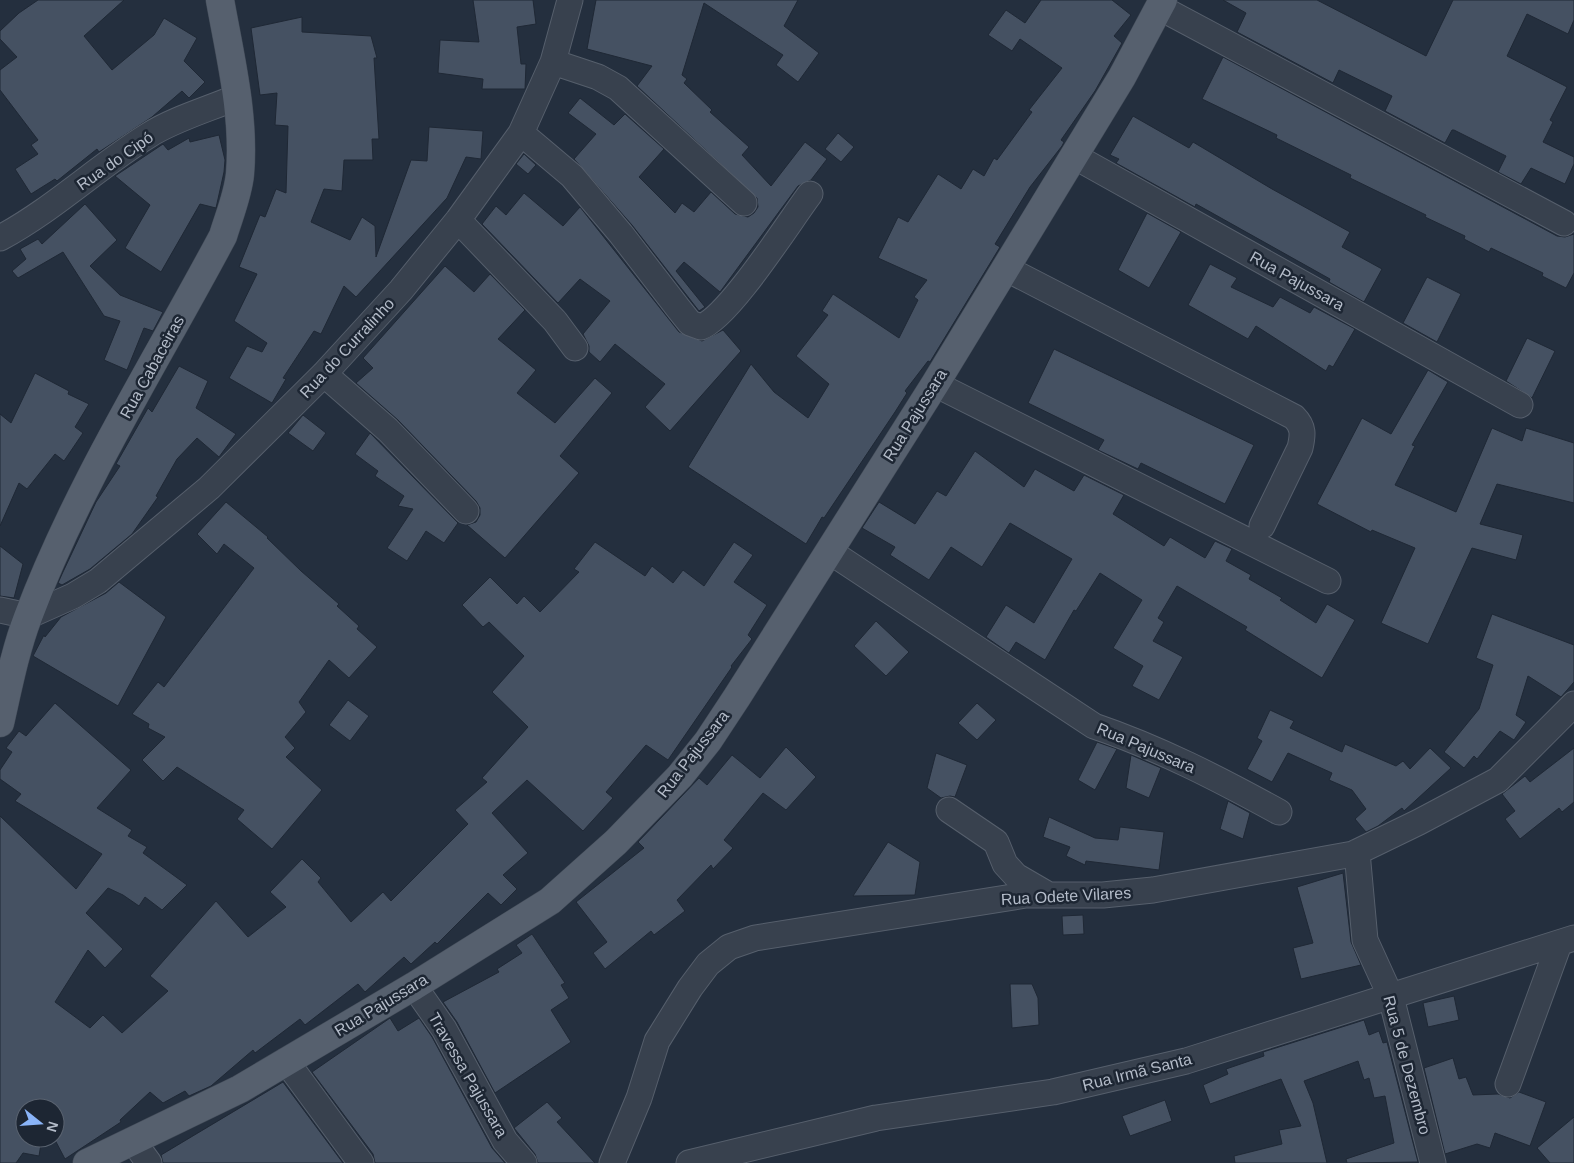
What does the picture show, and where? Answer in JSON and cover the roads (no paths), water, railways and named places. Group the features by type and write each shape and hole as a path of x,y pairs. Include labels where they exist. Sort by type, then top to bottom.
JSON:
{"main road":[{"name":"Rua Cabaceiras","path":"0,723 28,616 99,462 223,236 240,175 241,142 237,97 220,0"},
{"name":"Rua Pajussara","path":"87,1163 218,1101 414,986 550,901 616,842 680,776 713,733 836,556 1005,268 1122,77 1161,3"}],"street":[{"name":"Rua do Curralinho","path":"28,616 65,600 98,581 173,520 246,454 324,374 401,290 458,220 521,133 553,62 570,0"},
{"path":"1161,3 1564,223"},
{"path":"553,62 598,77 618,88 744,203"},
{"name":"Rua do Cipó","path":"0,238 51,207 94,173 150,134 237,97"},
{"path":"521,133 572,176 621,234 678,308 690,322 701,327 710,323 727,307 810,194"},
{"name":"Rua Pajussara","path":"1074,156 1520,405"},
{"path":"458,220 555,321 575,348"},
{"path":"1005,268 1294,417 1301,425 1303,436 1300,448 1262,526"},
{"path":"324,374 388,430 466,510"},
{"path":"936,384 1328,580"},
{"name":"Rua Pajussara","path":"836,556 1094,726 1130,739 1214,776 1279,812"},
{"path":"0,610 28,616"},
{"name":"Rua Odete Vilares","path":"612,1163 639,1098 657,1041 690,988 708,964 729,947 755,938 1026,895 1103,895 1153,890 1357,852 1498,780 1574,704"},
{"path":"949,810 996,842 1005,864 1016,876 1047,894"},
{"name":"Rua 5 de Dezembro","path":"1357,852 1365,940 1391,997 1433,1163"},
{"path":"1508,1084 1566,941"},
{"name":"Rua Irmã Santa","path":"688,1163 876,1118 1053,1092 1186,1061 1566,941"},
{"name":"Travessa Pajussara","path":"414,986 444,1029 505,1141 524,1163"},
{"path":"286,1062 361,1163"},
{"path":"133,1141 149,1163"}]}
